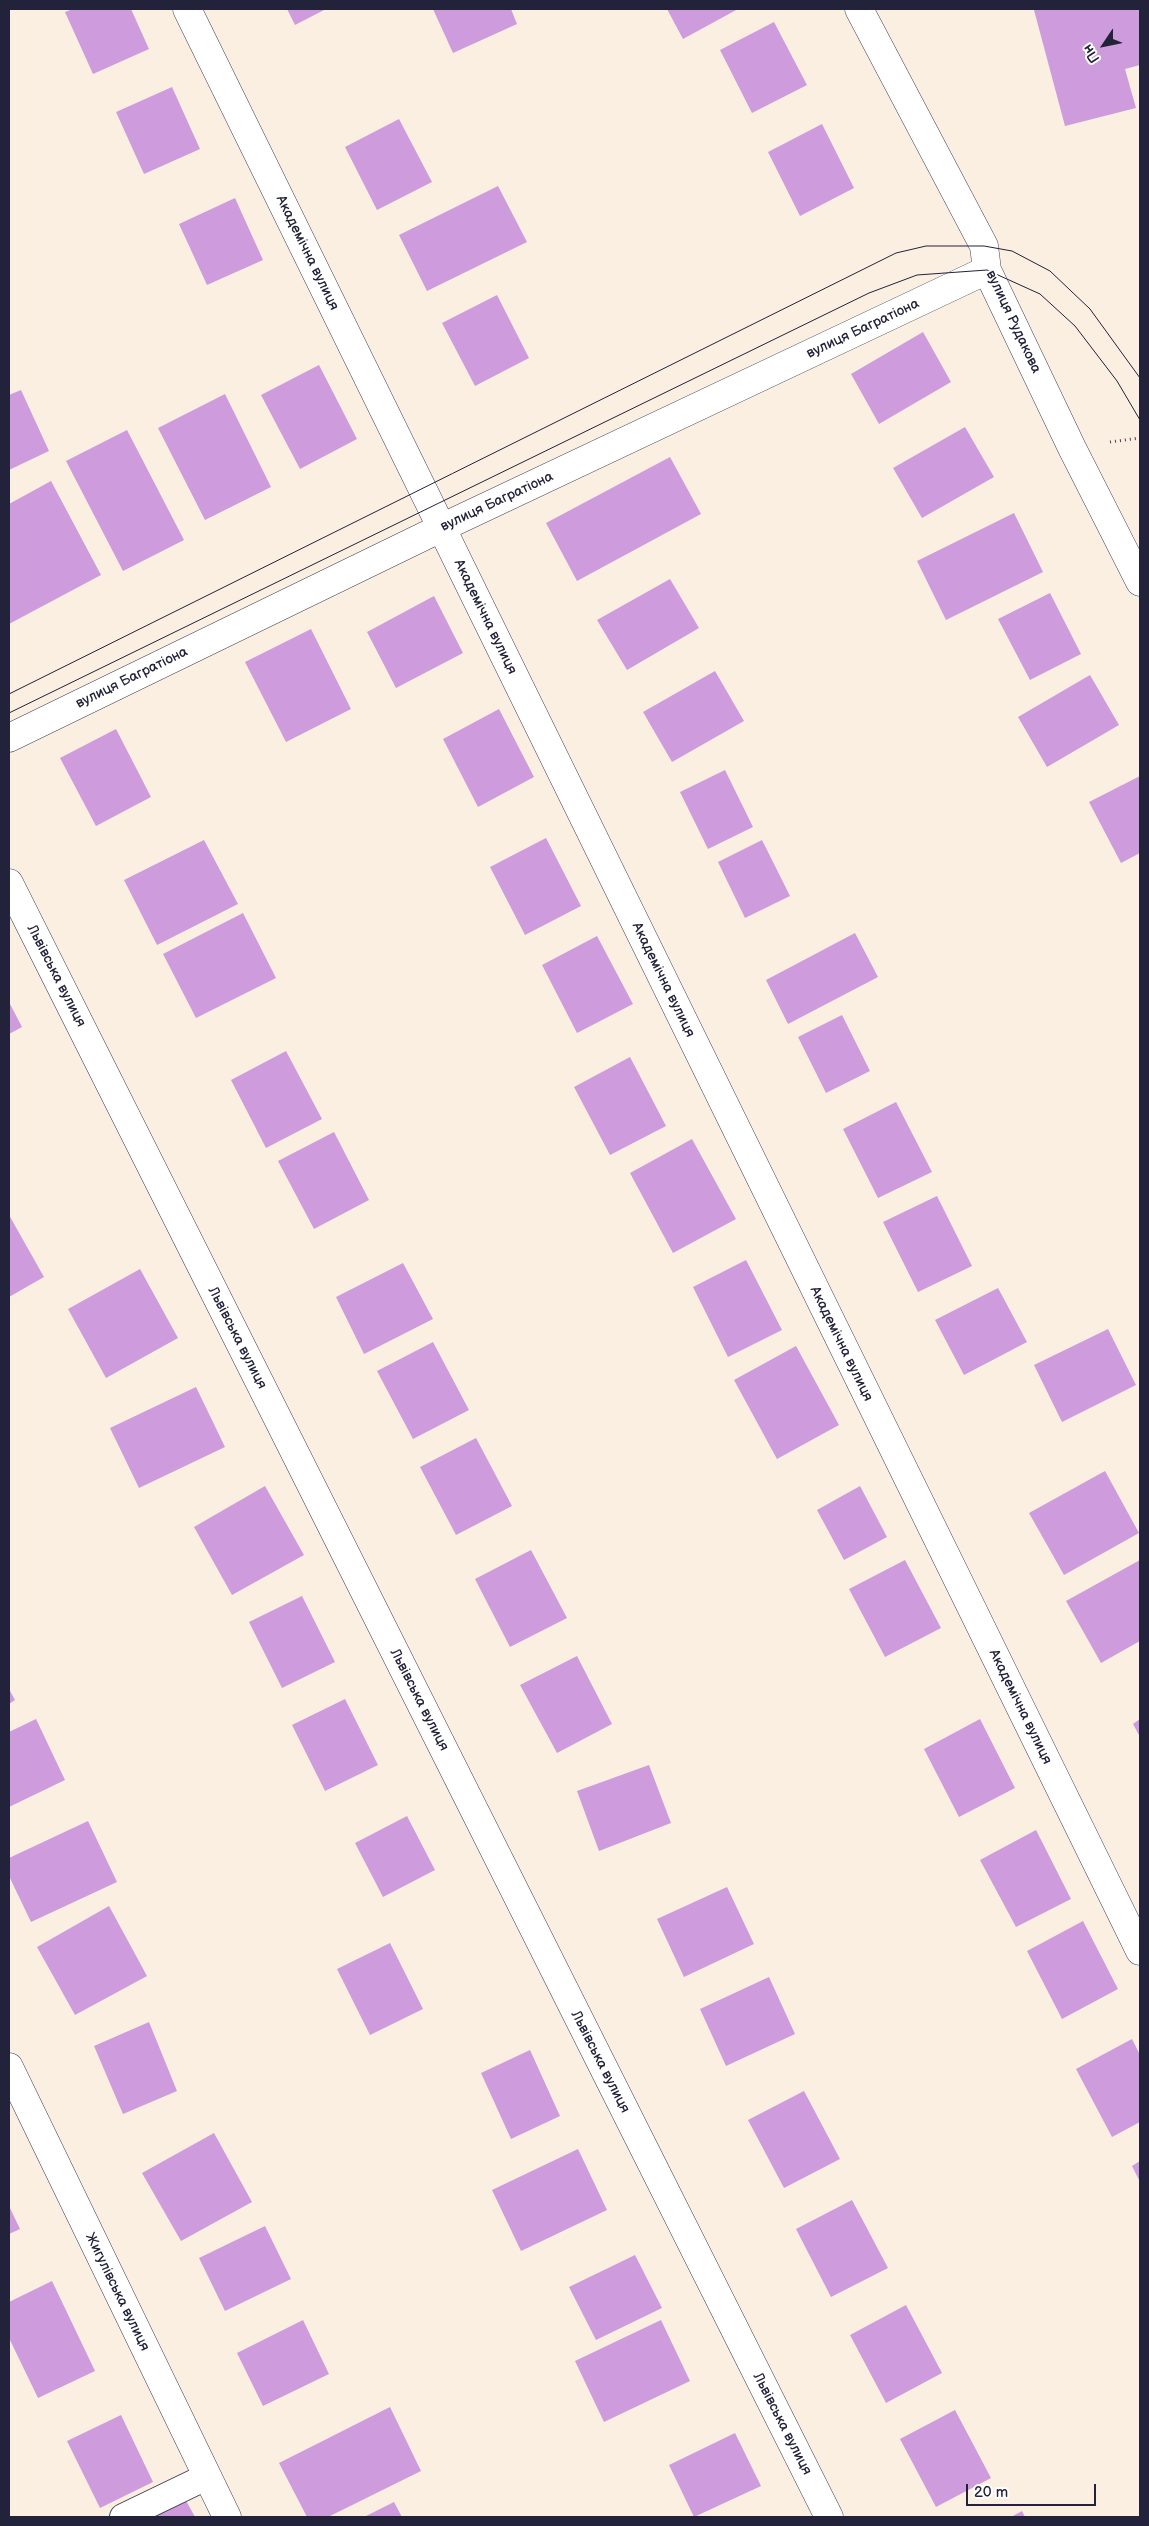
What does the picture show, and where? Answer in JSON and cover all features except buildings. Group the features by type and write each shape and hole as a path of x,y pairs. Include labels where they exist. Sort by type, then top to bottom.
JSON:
{"street":[{"name":"Академічна вулиця","path":"187,9 1140,1951"},
{"name":"вулиця Рудакова","path":"859,9 984,246 987,270 1072,448 1140,582"},
{"name":"вулиця Багратіона","path":"9,738 441,528 987,270"},
{"name":"Львівська вулиця","path":"9,883 829,2517"},
{"name":"Жигулівська вулиця","path":"9,2067 227,2517"}],"lane":[{"path":"122,2517 206,2477"}],"tram line":[{"path":"9,694 896,253 926,246 984,246 1012,251 1050,271 1090,309 1140,378"},
{"path":"9,713 869,293 917,275 987,270 1040,294 1075,326 1117,381 1140,420"}]}
